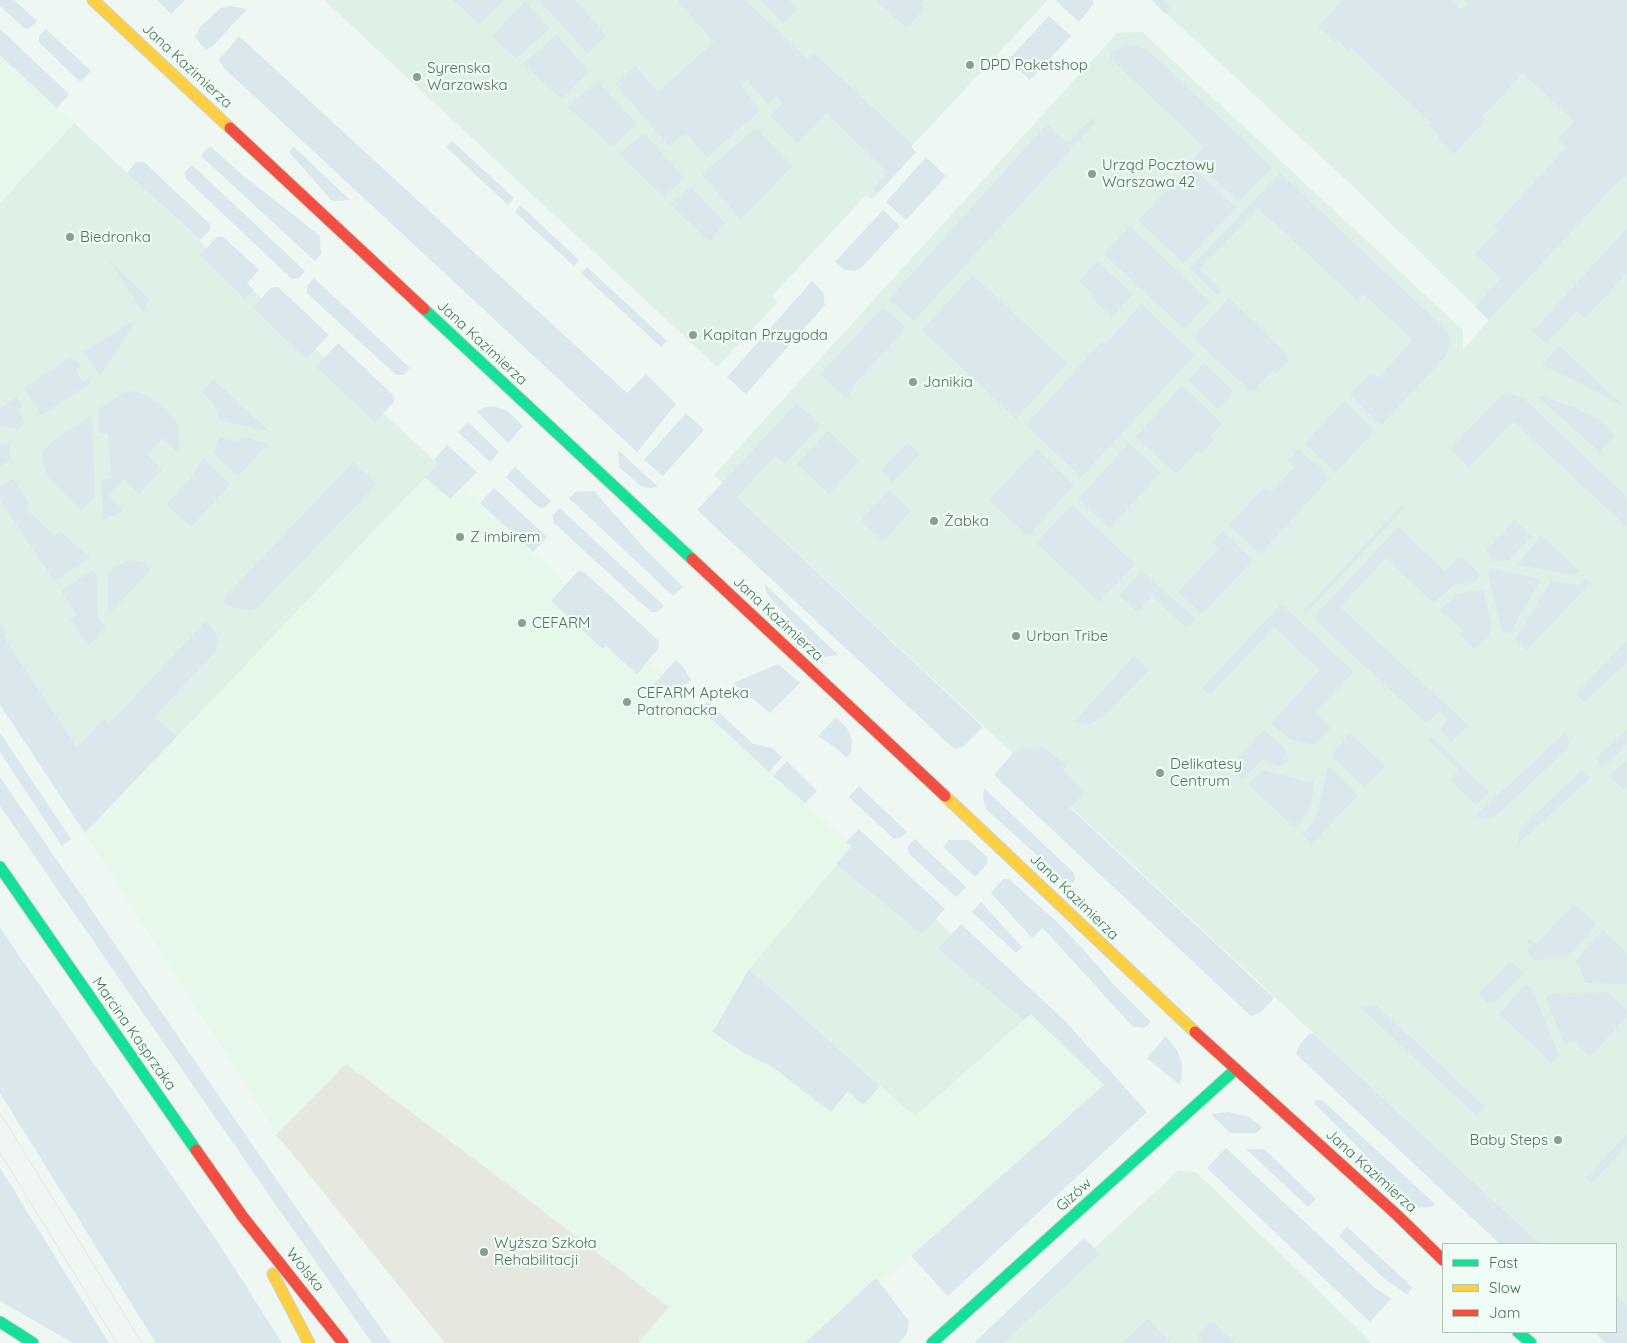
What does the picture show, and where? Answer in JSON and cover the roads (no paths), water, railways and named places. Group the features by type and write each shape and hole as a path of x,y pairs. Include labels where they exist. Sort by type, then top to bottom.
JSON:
{"street":[{"name":"Jana Kazimierza","path":"93,0 1007,853 1103,946 1442,1259"},
{"name":"Marcina Kasprzaka","path":"0,867 243,1217"},
{"name":"Gizów","path":"932,1343 1236,1069"},
{"path":"243,1217 309,1343"},
{"name":"Wolska","path":"243,1217 343,1343"},
{"path":"0,1322 33,1343"},
{"path":"1519,1333 1530,1343"}],"tram line":[{"path":"0,1113 142,1343"},
{"path":"0,1153 117,1343"}],"place":[{"name":"DPD Paketshop","path":"970,65"},
{"name":"Syrenska Warzawska","path":"417,77"},
{"name":"Urząd Pocztowy Warszawa 42","path":"1092,174"},
{"name":"Biedronka","path":"70,237"},
{"name":"Kapitan Przygoda","path":"693,335"},
{"name":"Janikia","path":"913,382"},
{"name":"Żabka","path":"934,521"},
{"name":"Z imbirem","path":"460,537"},
{"name":"CEFARM","path":"522,623"},
{"name":"Urban Tribe","path":"1016,636"},
{"name":"CEFARM Apteka Patronacka","path":"627,702"},
{"name":"Delikatesy Centrum","path":"1160,773"},
{"name":"Baby Steps","path":"1558,1140"},
{"name":"Wyższa Szkoła Rehabilitacji","path":"484,1252"}]}
